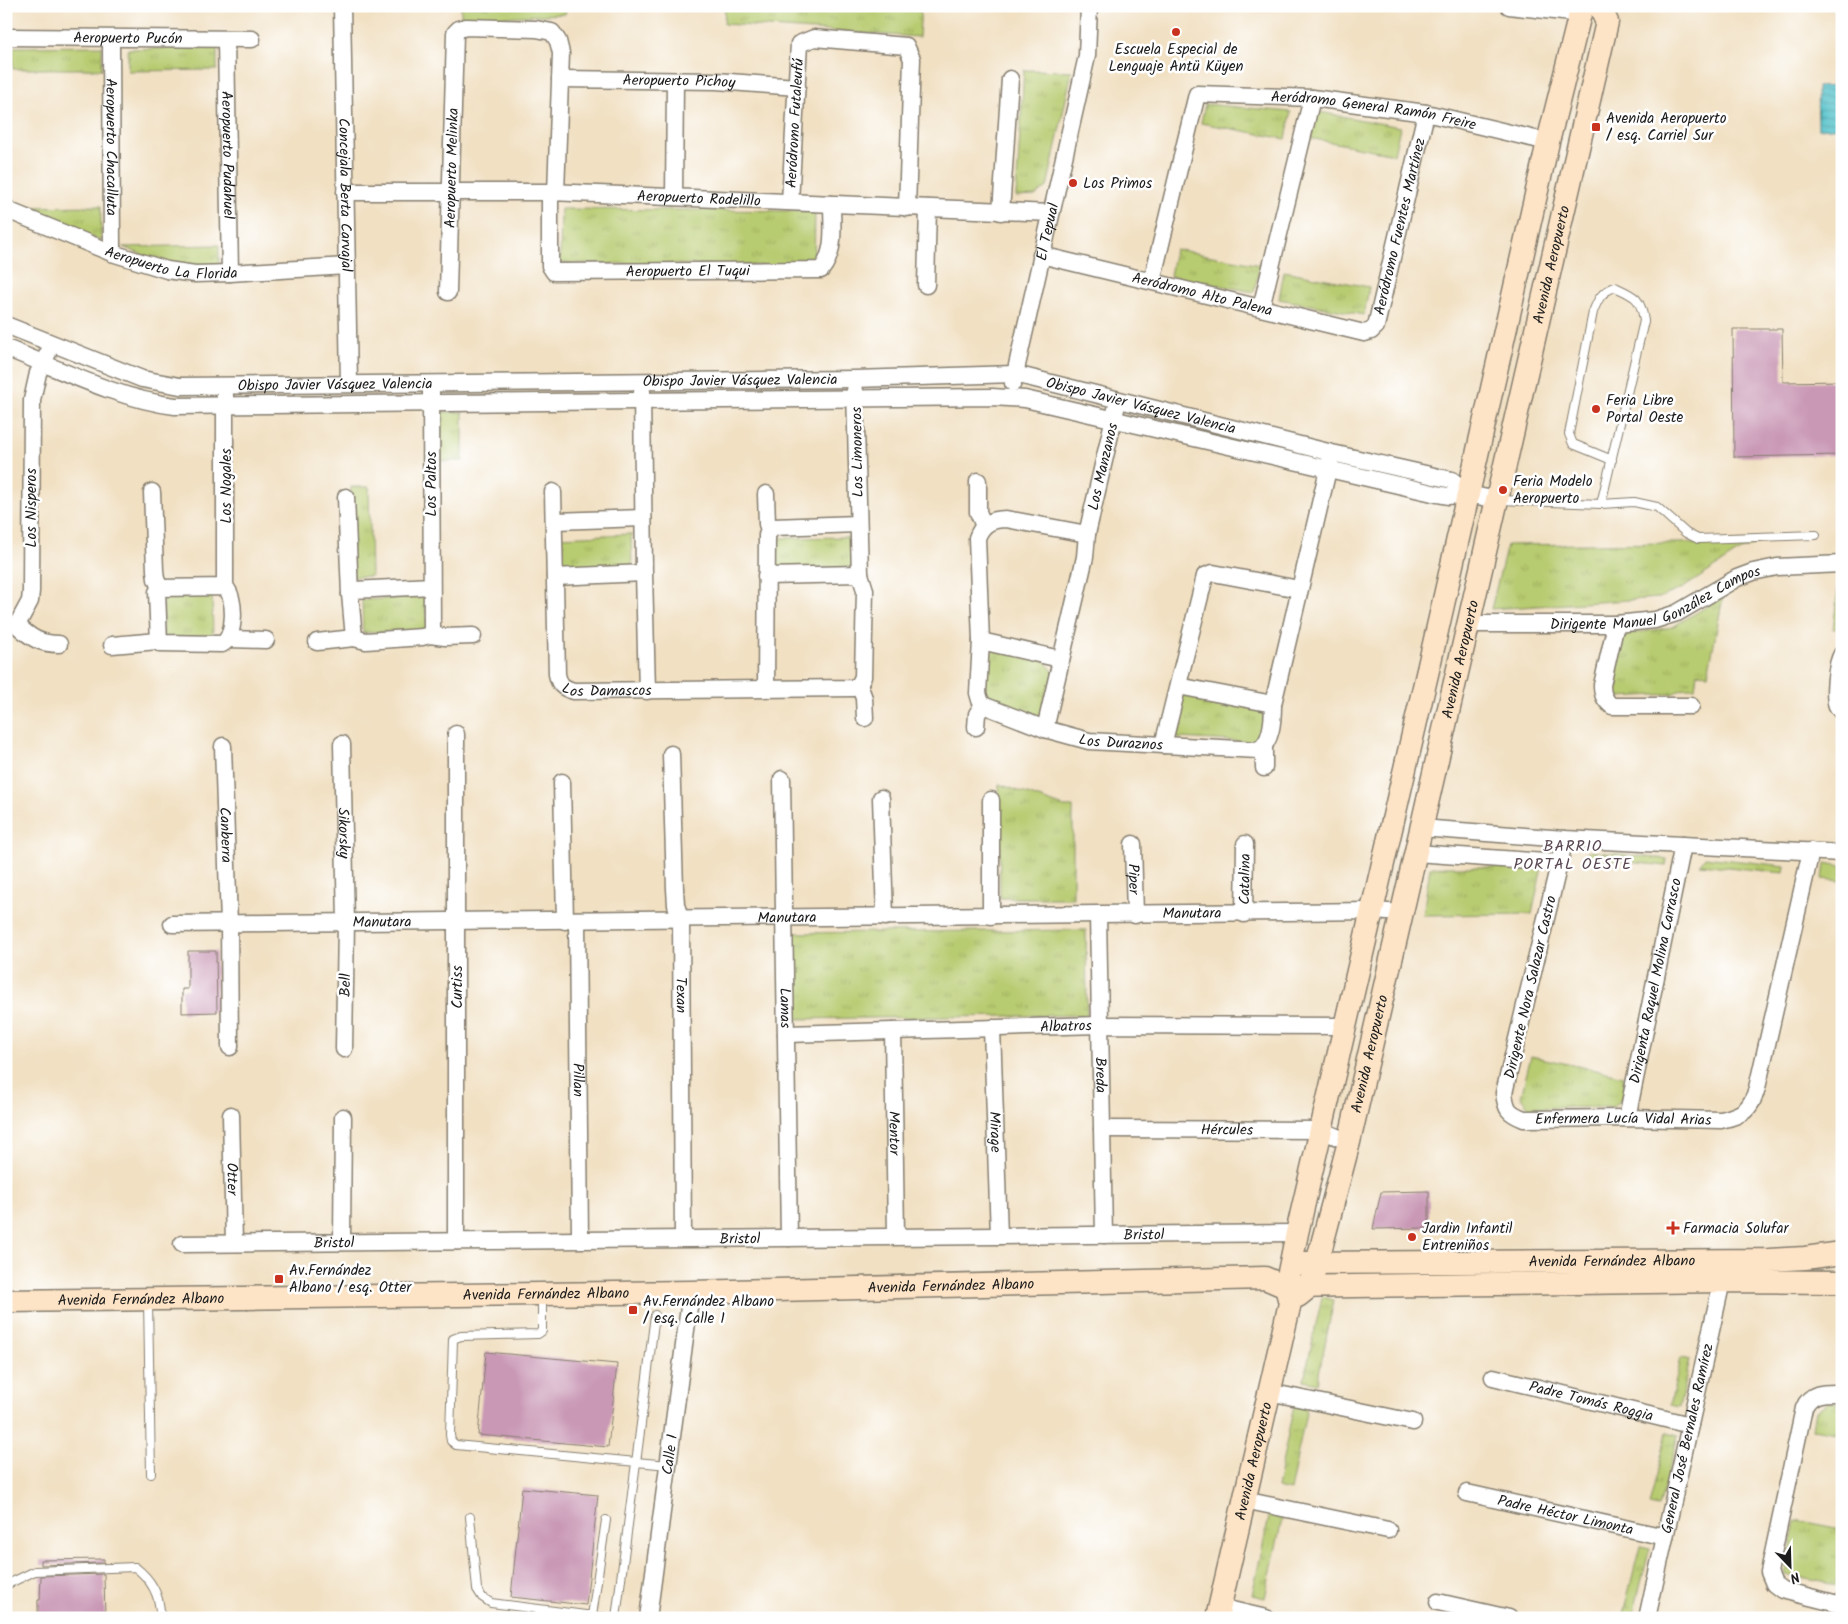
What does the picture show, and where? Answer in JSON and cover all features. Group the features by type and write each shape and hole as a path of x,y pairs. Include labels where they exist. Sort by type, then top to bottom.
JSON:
{"street":[{"name":"Concejala Berta Carvajal","path":"342,6 348,383"},
{"name":"El Tepual","path":"1010,398 1087,56 1090,6"},
{"path":"1509,6 1592,12"},
{"name":"Avenida Aeropuerto","path":"1218,1613 1294,1293 1290,1264 1373,912 1548,142 1592,12"},
{"name":"Avenida Aeropuerto","path":"1294,1293 1317,1263 1349,1142 1496,500 1592,12"},
{"name":"Aeropuerto Melinka","path":"448,292 455,33 459,29 466,27 536,29 552,32 558,41 561,53 560,79"},
{"name":"Aeropuerto Pucón","path":"6,37 252,40"},
{"name":"Aeródromo Futaleufú","path":"790,202 799,44 814,38 906,46 912,59 907,208"},
{"name":"Aeropuerto Chacalluta","path":"111,39 112,253"},
{"name":"Aeropuerto Pudahuel","path":"226,39 230,273"},
{"path":"553,192 560,79"},
{"name":"Aeropuerto Pichoy","path":"560,79 675,82 716,81 797,87"},
{"path":"1001,212 1010,79"},
{"path":"674,197 675,82"},
{"name":"Aeródromo General Ramón Freire","path":"1152,281 1197,94 1312,98 1426,113 1548,142"},
{"path":"1261,308 1312,98"},
{"name":"Aeródromo Fuentes Martínez","path":"1364,333 1376,326 1426,113"},
{"name":"Aeropuerto Rodelillo","path":"345,192 553,192 1051,214"},
{"name":"Aeropuerto El Tuqui","path":"553,192 550,266 554,272 821,270 827,263 832,248 832,204"},
{"name":"Aeropuerto La Florida","path":"6,208 112,253 167,270 195,274 347,266"},
{"path":"926,286 928,208"},
{"name":"Aeródromo Alto Palena","path":"1041,254 1364,333"},
{"name":"Obispo Javier Vásquez Valencia","path":"6,325 147,381 180,386 856,379 1015,374 1332,453 1452,480 1468,494"},
{"name":"Los Nisperos","path":"52,344 34,387 31,413 30,601 18,625 39,642 59,644"},
{"name":"Obispo Javier Vásquez Valencia","path":"6,348 117,392 146,401 175,406 856,399 1010,398 1030,400 1448,496 1468,494 1496,500"},
{"name":"Los Limoneros","path":"856,379 860,574 865,590 864,677 859,684 864,698 865,718"},
{"name":"Los Damascos","path":"553,492 558,682 563,688 574,691 647,691 642,382"},
{"name":"Los Paltos","path":"430,634 433,624 431,586 431,383"},
{"name":"Los Nogales","path":"225,385 226,587 233,601 231,635 229,639"},
{"name":"Los Manzanos","path":"1045,729 1118,400"},
{"path":"1264,768 1264,747 1268,742 1273,704 1332,453"},
{"path":"978,481 978,512 984,526"},
{"path":"152,492 155,570 160,588"},
{"path":"766,494 769,530"},
{"path":"346,497 350,594 354,638"},
{"path":"555,521 643,518"},
{"path":"976,727 977,714 983,705 978,693 981,641 978,538 980,530 997,519 1006,519 1087,534"},
{"path":"766,688 766,535 773,527 858,524"},
{"name":"Dirigente Manuel González Campos","path":"1468,624 1616,624 1644,622 1666,617 1688,608 1737,578 1753,572 1778,567 1842,564"},
{"path":"555,577 644,573"},
{"path":"1163,744 1203,580 1208,573 1299,589"},
{"path":"766,576 860,574"},
{"path":"350,594 354,590 431,586"},
{"path":"160,588 226,587"},
{"path":"158,641 157,592 160,588"},
{"path":"1616,624 1602,685 1602,693 1606,702 1612,706 1692,706"},
{"path":"317,642 354,638 366,641 422,637 430,634 445,637 473,636"},
{"path":"112,645 158,641 162,644 222,644 229,639 266,640"},
{"path":"981,641 1060,659"},
{"path":"1842,654 1837,671 1835,698 1837,706 1842,712"},
{"path":"647,691 766,688 837,690 854,688 859,684"},
{"path":"1178,686 1273,704"},
{"name":"Los Duraznos","path":"983,705 1045,729 1089,741 1258,750 1264,747"},
{"name":"Curtiss","path":"456,734 458,922 456,1240"},
{"name":"Sikorsky","path":"342,744 346,922"},
{"name":"Canberra","path":"223,746 229,924"},
{"name":"Texan","path":"671,754 676,905 681,920 683,1238"},
{"name":"Lamas","path":"782,779 789,1238"},
{"name":"Pillan","path":"562,782 571,920 580,1239"},
{"path":"881,798 885,917"},
{"path":"991,800 992,916"},
{"path":"1421,828 1565,839 1842,853"},
{"name":"Dirigente Nora Salazar Castro","path":"1506,1107 1504,1093 1565,839"},
{"name":"Piper","path":"1133,844 1135,915"},
{"name":"Catalina","path":"1244,914 1245,844"},
{"name":"Dirigenta Raquel Molina Carrasco","path":"1627,1118 1683,845"},
{"name":"Enfermera Lucía Vidal Arias","path":"1506,1107 1515,1115 1524,1119 1627,1118 1721,1120 1744,1112 1753,1102 1757,1088 1811,851"},
{"path":"1416,853 1560,863"},
{"name":"Manutara","path":"172,924 1402,913"},
{"name":"Breda","path":"1098,915 1104,1235"},
{"name":"Bell","path":"344,1049 346,922"},
{"path":"229,924 230,1047"},
{"name":"Albatros","path":"786,1034 1100,1026 1346,1026"},
{"name":"Mirage","path":"992,1028 999,1236"},
{"name":"Mentor","path":"893,1031 896,1236"},
{"name":"Otter","path":"231,1115 234,1243"},
{"path":"342,1242 343,1117"},
{"name":"Hércules","path":"1102,1129 1321,1130 1349,1142"},
{"name":"Bristol","path":"182,1244 1297,1233"},
{"name":"Avenida Fernández Albano","path":"1265,1278 1294,1293 1724,1270 1842,1253"},
{"name":"Avenida Fernández Albano","path":"6,1301 691,1292 1265,1278 1290,1264 1317,1263 1724,1270 1842,1282"},
{"name":"General José Bernales Ramírez","path":"1647,1618 1724,1270"},
{"name":"Calle 1","path":"648,1618 691,1292"},
{"name":"Padre Tomás Roggia","path":"1493,1377 1690,1425"},
{"path":"1269,1392 1413,1422"},
{"path":"1842,1393 1816,1394 1811,1397 1804,1408 1769,1572 1774,1584 1782,1590 1842,1605"},
{"name":"Padre Héctor Limonta","path":"1467,1492 1665,1537"},
{"path":"1244,1500 1388,1530"},
{"path":"1438,1602 1509,1618"},
{"path":"1218,1613 1266,1618"}],"lane":[{"path":"1601,504 1612,460 1644,321 1642,306 1635,296 1615,287 1607,290 1599,297 1593,312 1569,434 1574,444 1612,460"},
{"path":"1496,500 1601,504 1634,502 1657,508 1686,533 1698,539 1816,535"},
{"path":"542,1294 542,1331 538,1334 461,1336 453,1339 451,1441 456,1445 668,1466"},
{"path":"148,1299 151,1474"},
{"path":"616,1618 655,1315"},
{"path":"470,1517 476,1589 491,1604 609,1618"},
{"path":"592,1616 606,1520"},
{"path":"6,1585 34,1571 135,1567 150,1580 155,1588 160,1618"}],"green space":[{"path":"461,6 567,6 565,14 461,19"},
{"path":"725,6 921,6 919,37 724,24"},
{"path":"102,46 102,69 13,69 13,47"},
{"path":"217,48 217,70 128,71 128,49"},
{"path":"1024,70 1072,71 1047,187 1035,196 1016,197"},
{"path":"1205,104 1291,112 1286,139 1201,123"},
{"path":"1314,111 1400,127 1394,154 1309,138"},
{"path":"101,206 101,241 20,207"},
{"path":"561,209 815,211 814,266 560,263"},
{"path":"219,245 219,266 173,267 123,247"},
{"path":"1175,249 1260,265 1254,292 1170,276"},
{"path":"1284,271 1369,287 1364,315 1279,299"},
{"path":"439,412 463,412 463,461 439,461"},
{"path":"351,487 369,487 371,576 353,577"},
{"path":"631,534 632,567 559,571 558,537"},
{"path":"851,537 852,567 775,569 775,546 778,538"},
{"path":"1760,542 1742,550 1683,588 1659,598 1491,609 1507,545"},
{"path":"1840,575 1842,575 1842,628 1833,629"},
{"path":"212,596 213,637 163,638 163,597"},
{"path":"425,597 427,630 363,633 362,600"},
{"path":"1723,597 1708,674 1697,673 1695,688 1684,688 1672,694 1619,697 1613,690 1617,636 1672,627"},
{"path":"995,649 1045,661 1055,674 1044,713 1031,719 991,703 984,692 986,658"},
{"path":"1184,692 1264,710 1262,733 1254,742 1177,738"},
{"path":"999,784 1064,807 1073,807 1073,898 1000,898"},
{"path":"1587,851 1667,859 1666,866 1582,857"},
{"path":"1705,857 1785,866 1784,873 1700,864"},
{"path":"1825,863 1842,866 1842,881 1823,879"},
{"path":"1430,867 1542,867 1532,914 1423,915"},
{"path":"1086,930 1087,1015 793,1019 792,933"},
{"path":"1531,1056 1624,1076 1623,1098 1613,1107 1530,1108 1521,1097"},
{"path":"1322,1297 1334,1300 1317,1383 1304,1380"},
{"path":"1681,1358 1690,1360 1679,1407 1670,1405"},
{"path":"1828,1402 1842,1403 1842,1434 1813,1429 1816,1411"},
{"path":"1294,1405 1307,1408 1290,1491 1277,1488"},
{"path":"1667,1432 1678,1435 1659,1508 1649,1506"},
{"path":"1270,1513 1283,1515 1265,1598 1252,1595"},
{"path":"1796,1520 1842,1529 1842,1586 1785,1575"},
{"path":"1640,1546 1650,1548 1632,1618 1622,1618"}],"water":[{"path":"1842,86 1842,127 1818,129 1817,87"}],"building":[{"path":"1733,329 1782,329 1783,382 1842,381 1842,455 1734,457"},
{"path":"188,951 216,951 217,1012 182,1013 182,989 188,989"},
{"path":"1429,1191 1429,1228 1373,1229 1381,1192"},
{"path":"486,1352 617,1364 608,1447 478,1435"},
{"path":"522,1488 598,1495 586,1605 511,1597"},
{"path":"104,1559 104,1563 41,1565 41,1560"},
{"path":"104,1574 105,1618 38,1618 41,1576"}],"place":[{"name":"Escuela Especial de Lenguaje Antü Küyen","path":"1176,32"},
{"name":"Avenida Aeropuerto / esq. Carriel Sur","path":"1596,127"},
{"name":"Los Primos","path":"1073,183"},
{"name":"Feria Libre Portal Oeste","path":"1596,409"},
{"name":"Feria Modelo Aeropuerto","path":"1503,490"},
{"name":"Farmacia Solufar","path":"1673,1228"},
{"name":"Jardin Infantil Entreniños","path":"1412,1237"},
{"name":"Av.Fernández Albano / esq. Otter","path":"279,1279"},
{"name":"Av.Fernández Albano / esq. Calle 1","path":"633,1310"}],"district":[{"name":"BARRIO PORTAL OESTE","path":"1573,854"}]}
